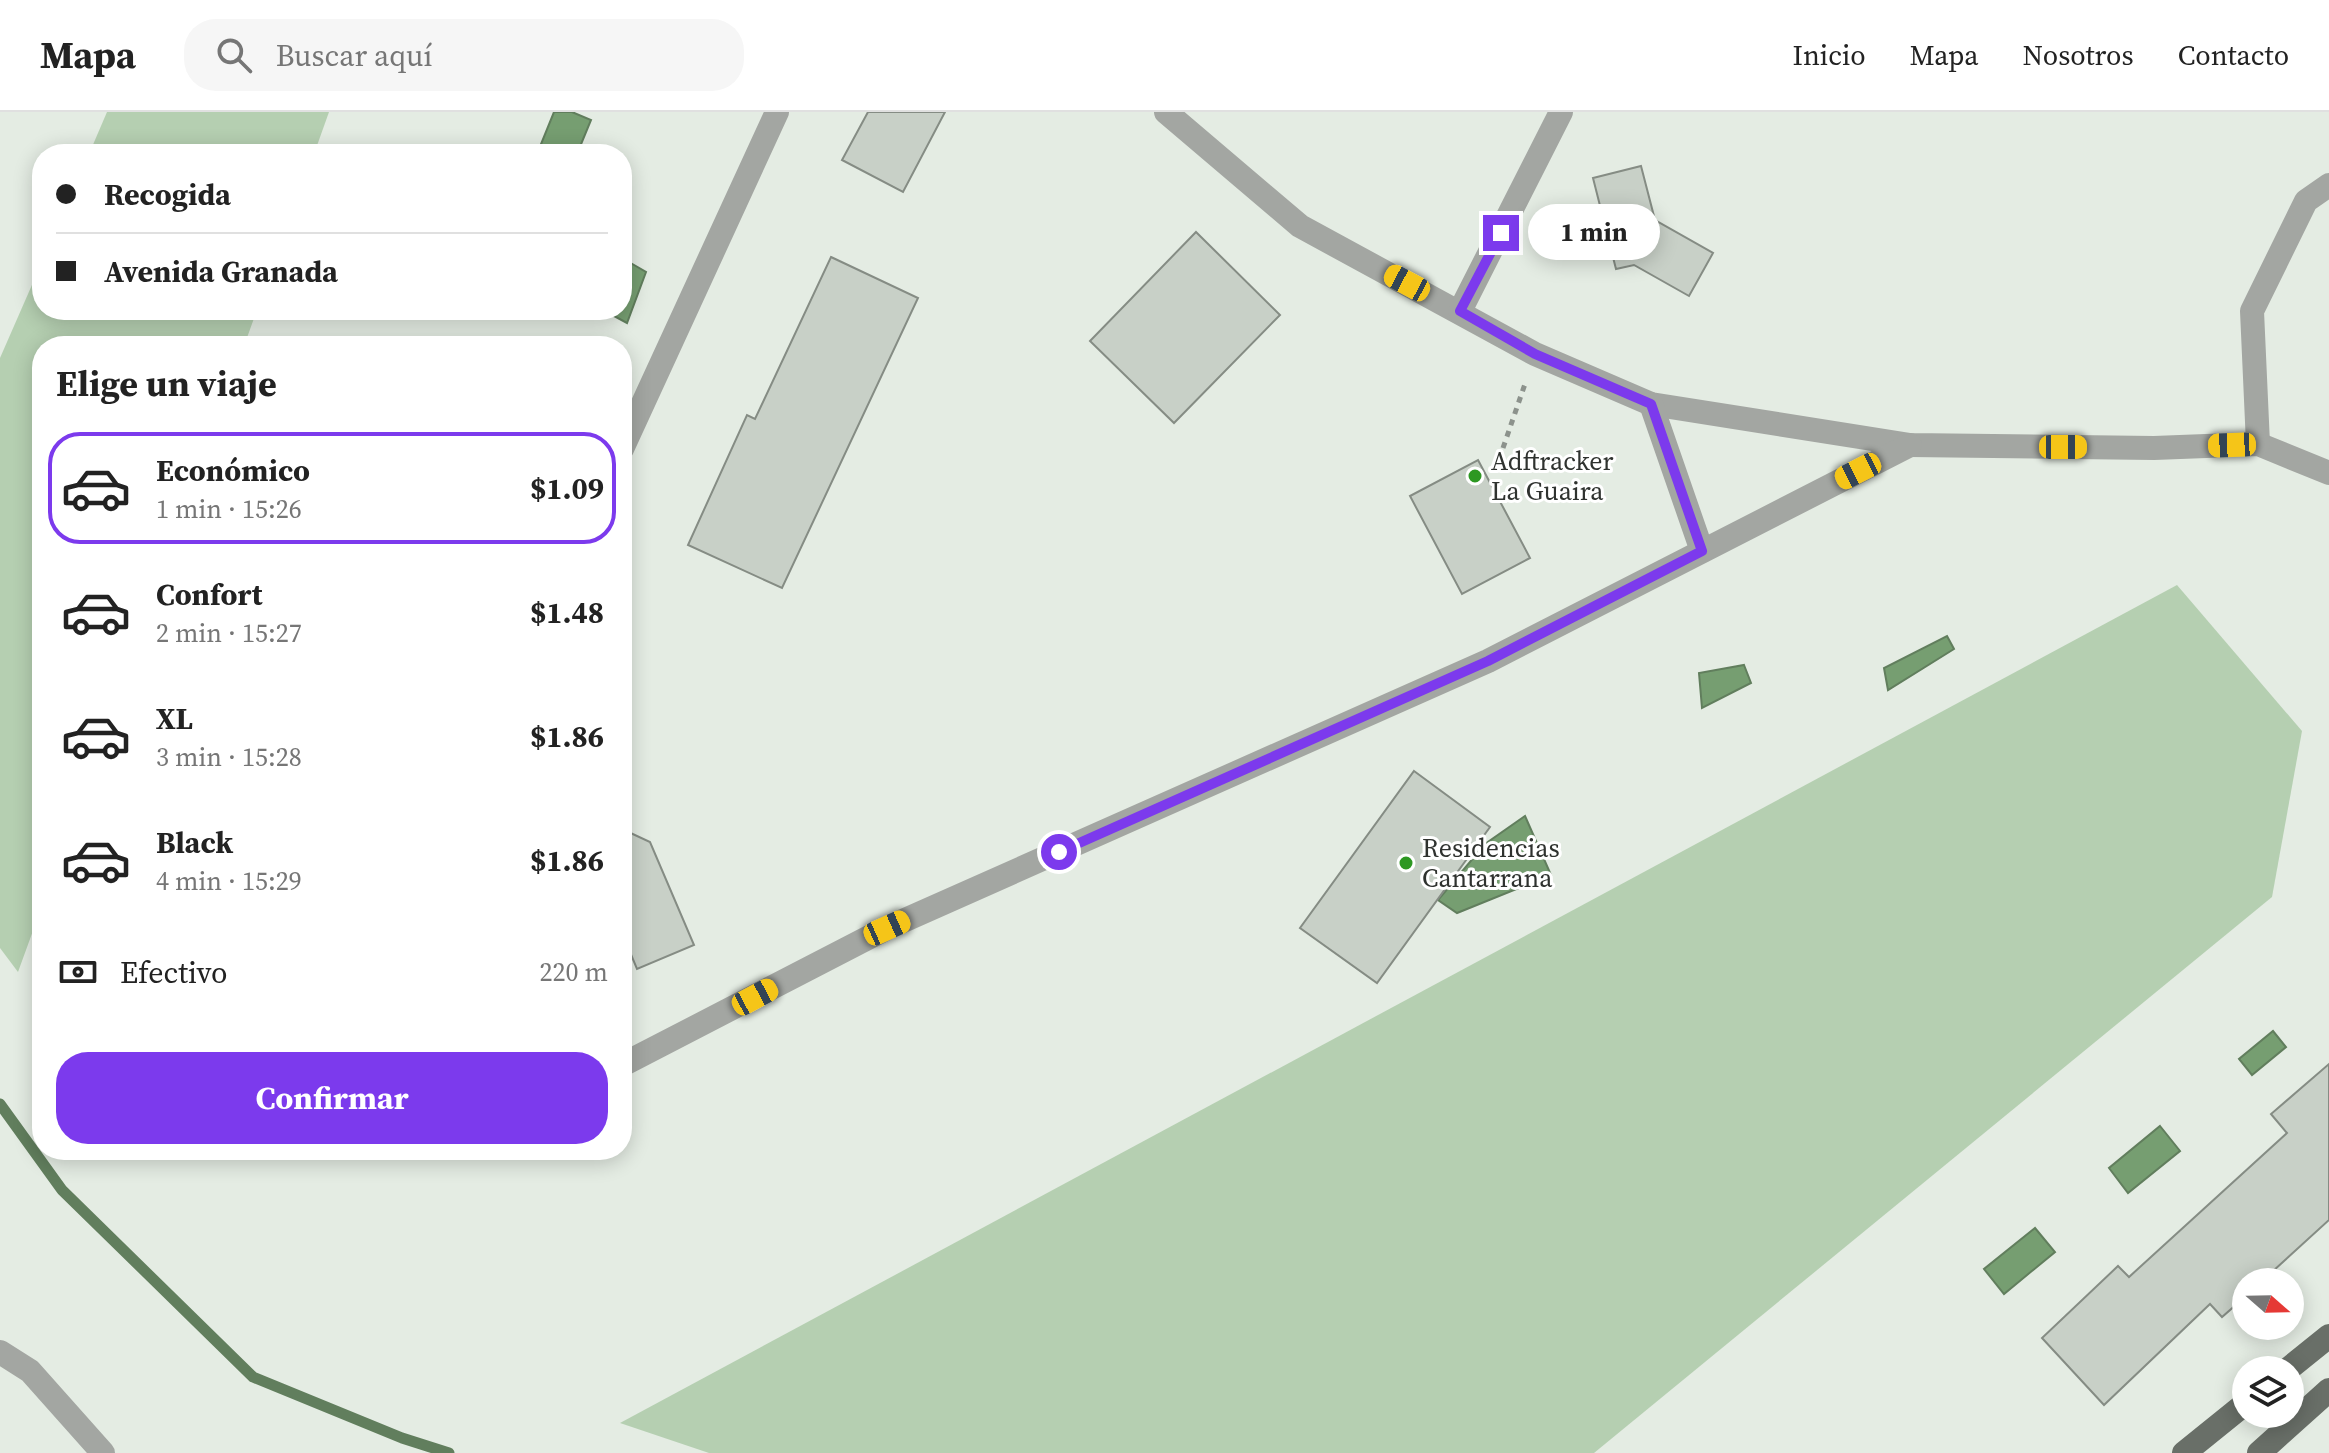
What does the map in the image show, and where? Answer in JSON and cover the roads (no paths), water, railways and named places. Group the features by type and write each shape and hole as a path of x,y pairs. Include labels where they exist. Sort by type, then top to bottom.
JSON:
{"main road":[{"path":"2304,1356 2329,1336"},
{"path":"2259,1453 2329,1390"},
{"path":"2184,1453 2232,1414"}],"street":[{"path":"632,427 777,112"},
{"path":"1166,112 1300,226 1535,354 1651,404 1910,445 2154,448 2258,444 2329,473"},
{"path":"1460,311 1561,112"},
{"path":"2258,444 2252,311 2306,201 2329,185"},
{"path":"1651,404 1702,551"},
{"path":"632,1060 887,928 1488,661 1910,445"},
{"path":"0,1352 30,1371 103,1453"}],"waterway":[{"path":"0,1104 32,1148"},
{"path":"40,1160 62,1190 253,1377 402,1438 449,1453"}],"place":[{"name":"Adftracker La Guaira","path":"1475,476"},
{"name":"Residencias Cantarrana","path":"1406,863"}]}
